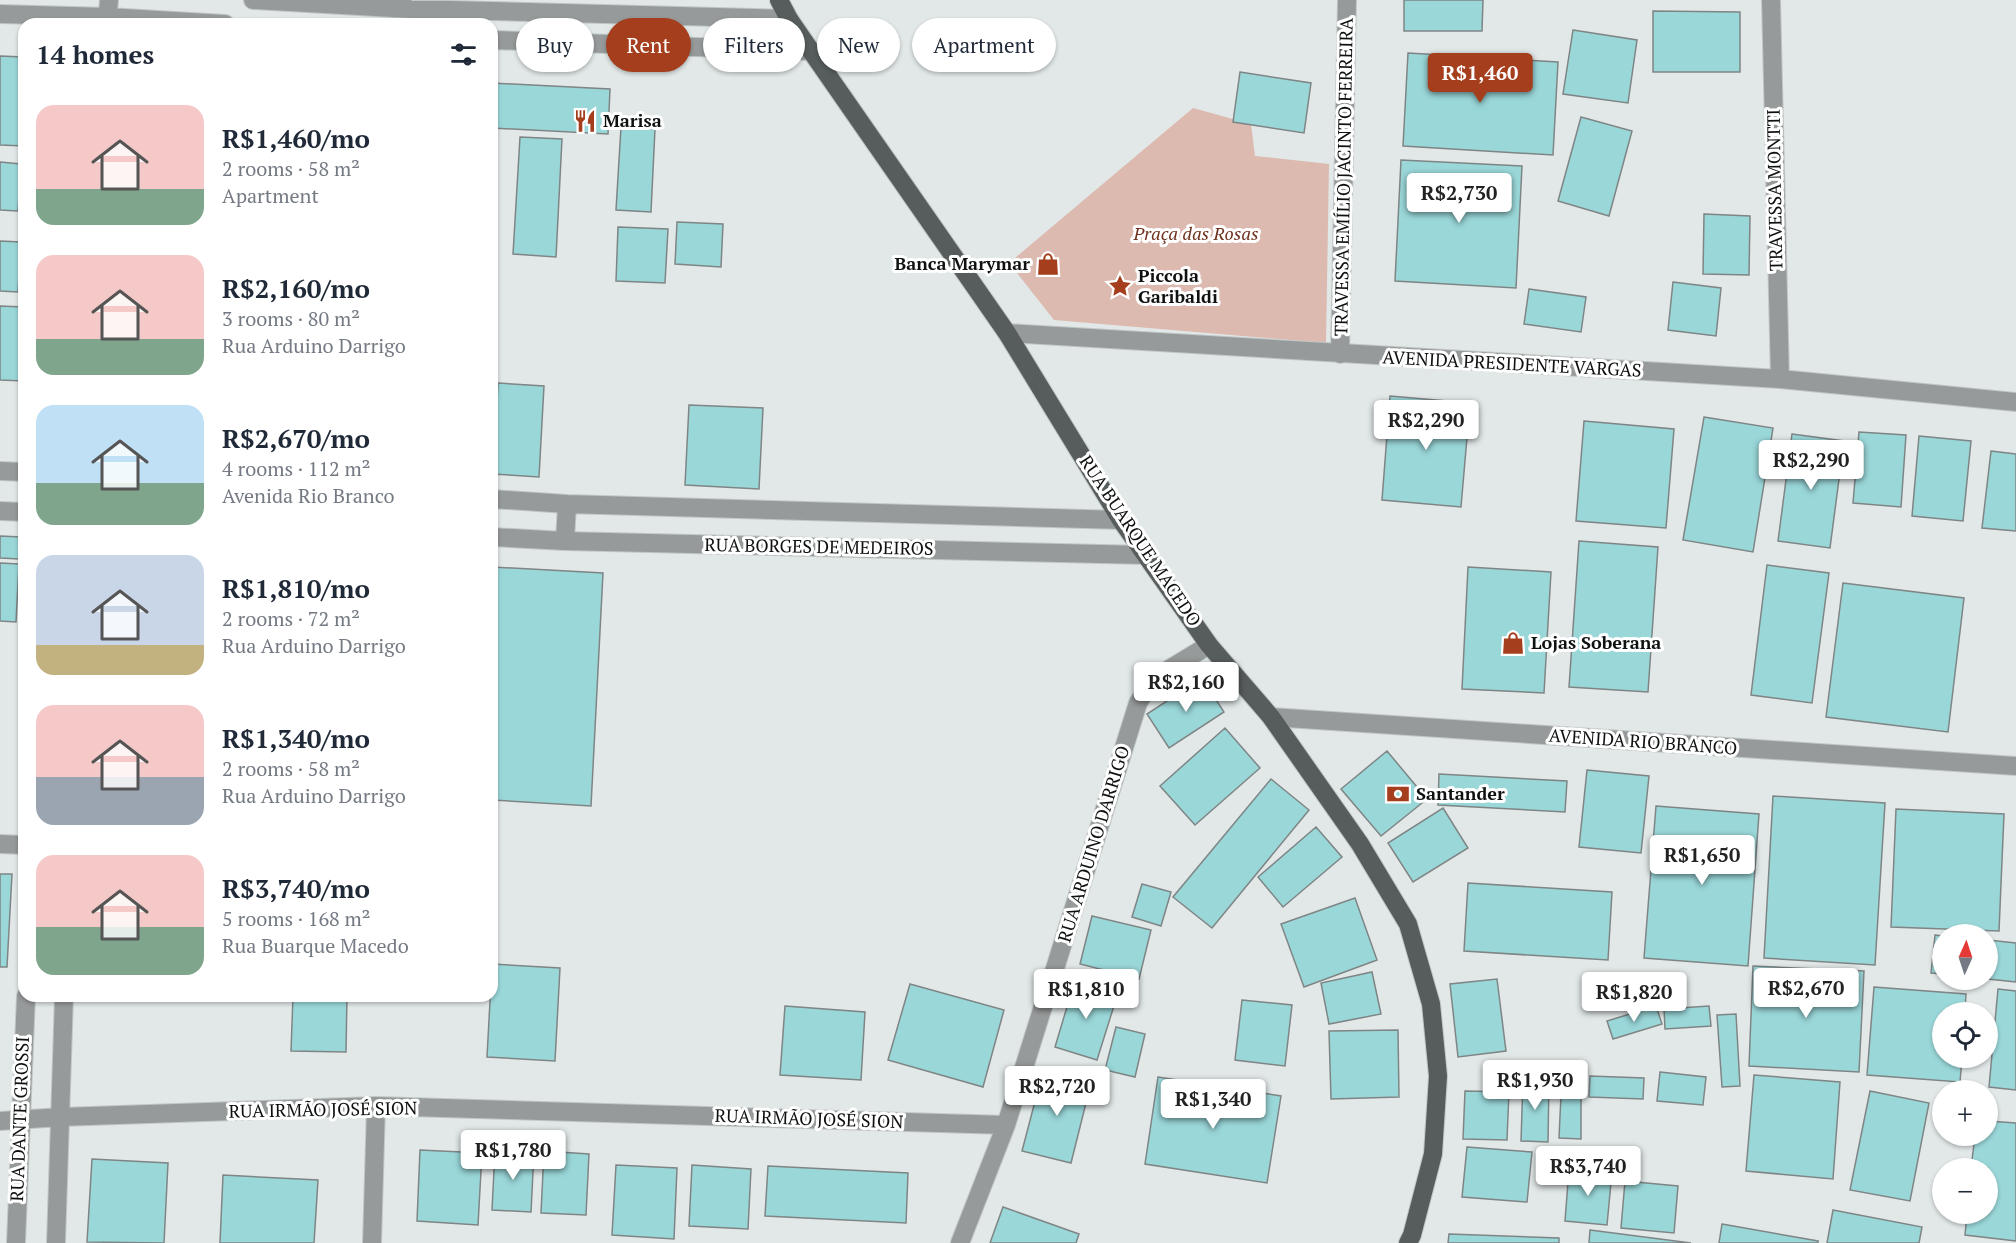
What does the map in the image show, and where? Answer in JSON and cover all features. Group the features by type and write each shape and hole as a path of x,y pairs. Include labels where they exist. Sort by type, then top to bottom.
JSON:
{"main road":[{"name":"RUA BUARQUE MACEDO","path":"779,0 788,18"},
{"name":"RUA BUARQUE MACEDO","path":"805,42 1007,333 1121,520 1209,645 1270,717 1360,844 1408,924 1431,1004 1438,1076 1433,1154 1408,1243"}],"street":[{"path":"253,0 411,17 703,19"},
{"name":"TRAVESSA EMÍLIO JACINTO FERREIRA","path":"1340,354 1347,0"},
{"name":"TRAVESSA MONTTI","path":"1771,0 1780,379"},
{"path":"0,14 71,13 155,18"},
{"path":"498,40 811,51"},
{"name":"AVENIDA PRESIDENTE VARGAS","path":"1007,333 1780,379 2016,402"},
{"path":"0,471 18,472"},
{"name":"RUA BORGES DE MEDEIROS","path":"498,499 567,504 1121,520"},
{"path":"565,541 567,504"},
{"path":"0,511 18,512"},
{"name":"RUA BORGES DE MEDEIROS","path":"498,537 565,541 1146,555"},
{"name":"RUA ARDUINO DARRIGO","path":"960,1243 1006,1125 1138,703 1153,679 1209,645"},
{"name":"AVENIDA RIO BRANCO","path":"1270,717 2016,766"},
{"path":"0,844 18,845"},
{"name":"RUA DANTE GROSSI","path":"16,1243 26,1002"},
{"path":"56,1243 64,1002"},
{"path":"372,1243 376,1107"},
{"name":"RUA IRMÃO JOSÉ SION","path":"0,1121 376,1107 1006,1125"}],"green space":[{"name":"Praça das Rosas","path":"1193,108 1251,124 1255,156 1329,164 1326,343 1054,320 1009,263"}],"building":[{"path":"1404,0 1483,0 1482,31 1404,31"},
{"path":"1653,11 1740,12 1740,72 1653,72"},
{"path":"1573,30 1637,40 1628,103 1563,94"},
{"path":"1408,53 1558,62 1553,155 1403,146"},
{"path":"0,56 18,57 18,146 0,145"},
{"path":"1240,72 1311,83 1304,133 1233,122"},
{"path":"498,83 610,89 608,134 498,128"},
{"path":"1581,117 1632,131 1609,216 1558,201"},
{"path":"621,127 655,129 651,212 616,210"},
{"path":"520,137 562,139 556,257 513,254"},
{"path":"1401,160 1522,166 1516,288 1395,281"},
{"path":"0,162 18,164 18,211 0,210"},
{"path":"1704,214 1750,216 1749,275 1703,274"},
{"path":"677,222 723,224 721,267 675,264"},
{"path":"618,227 668,229 665,283 616,281"},
{"path":"0,241 18,242 18,292 0,291"},
{"path":"1673,282 1721,288 1716,336 1668,330"},
{"path":"1529,289 1586,297 1581,332 1524,324"},
{"path":"0,306 18,307 18,381 0,380"},
{"path":"498,383 544,386 539,477 498,474"},
{"path":"1390,396 1470,403 1461,507 1382,500"},
{"path":"689,405 763,408 759,489 685,485"},
{"path":"1704,417 1773,428 1753,552 1683,540"},
{"path":"1584,421 1674,429 1666,528 1576,521"},
{"path":"1859,432 1906,435 1901,507 1853,503"},
{"path":"1792,434 1844,441 1830,548 1778,541"},
{"path":"1919,436 1971,441 1963,521 1912,516"},
{"path":"1991,451 2016,454 2016,531 1982,528"},
{"path":"0,536 18,537 18,559 0,558"},
{"path":"1579,541 1658,547 1648,692 1569,687"},
{"path":"0,563 18,564 16,622 0,621"},
{"path":"1767,565 1829,573 1812,703 1751,695"},
{"path":"498,567 603,573 591,806 498,800"},
{"path":"1468,567 1551,572 1544,693 1462,689"},
{"path":"1843,583 1964,598 1948,732 1826,717"},
{"path":"1202,678 1224,712 1169,748 1147,714"},
{"path":"1225,728 1260,768 1195,825 1160,786"},
{"path":"1387,751 1427,799 1381,836 1341,789"},
{"path":"1587,770 1649,776 1641,853 1579,847"},
{"path":"1439,774 1567,781 1565,812 1438,805"},
{"path":"1271,779 1309,810 1212,928 1173,897"},
{"path":"1773,796 1885,803 1875,965 1764,958"},
{"path":"1656,806 1759,814 1748,966 1644,958"},
{"path":"1443,808 1468,848 1413,882 1388,843"},
{"path":"1896,809 2004,814 1999,931 1998,924 1932,924 1932,929 1891,927"},
{"path":"1316,827 1342,857 1283,907 1258,877"},
{"path":"0,874 12,874 7,967 0,967"},
{"path":"1468,883 1612,892 1608,960 1464,951"},
{"path":"1142,884 1171,892 1161,926 1132,917"},
{"path":"1355,898 1377,960 1304,987 1281,924"},
{"path":"1092,916 1151,930 1139,979 1080,964"},
{"path":"1998,941 2016,943 2016,982 1998,980"},
{"path":"498,964 560,968 555,1061 487,1057 490,1002 498,1002"},
{"path":"1753,966 1864,971 1859,1072 1749,1066"},
{"path":"1372,972 1381,1014 1329,1024 1321,983"},
{"path":"1497,979 1506,1051 1458,1057 1450,984"},
{"path":"1075,980 1118,993 1097,1060 1055,1047"},
{"path":"1587,980 1640,982 1638,1007 1586,1005"},
{"path":"910,984 1004,1010 983,1087 888,1060"},
{"path":"1874,987 1966,994 1966,1002 1932,1002 1932,1068 1961,1068 1960,1080 1867,1075"},
{"path":"1998,989 2016,991 2016,1090 1998,1088 1998,1080 1990,1080 1991,1068 1998,1068"},
{"path":"1242,1000 1292,1005 1285,1066 1235,1060"},
{"path":"293,1002 347,1002 346,1052 291,1051"},
{"path":"785,1006 865,1012 861,1080 780,1075"},
{"path":"1656,1006 1662,1024 1613,1039 1607,1021"},
{"path":"1709,1006 1711,1026 1665,1029 1664,1009"},
{"path":"1736,1014 1740,1086 1722,1087 1717,1015"},
{"path":"1116,1027 1145,1034 1135,1077 1105,1070"},
{"path":"1398,1030 1399,1097 1331,1099 1329,1031"},
{"path":"1043,1071 1091,1083 1071,1163 1022,1151"},
{"path":"1660,1072 1706,1077 1703,1105 1657,1101"},
{"path":"1754,1075 1840,1082 1833,1179 1746,1171"},
{"path":"1590,1076 1644,1078 1643,1099 1589,1097"},
{"path":"1158,1077 1281,1096 1267,1183 1145,1164"},
{"path":"1523,1080 1549,1082 1548,1142 1521,1141"},
{"path":"1465,1091 1509,1092 1507,1140 1463,1139"},
{"path":"1870,1091 1929,1103 1910,1201 1850,1190"},
{"path":"1561,1095 1581,1096 1581,1139 1559,1138"},
{"path":"1998,1122 2016,1123 2016,1241 1965,1235 1966,1224 1998,1224 1998,1158 1972,1158 1974,1146 1998,1146"},
{"path":"1467,1147 1532,1152 1527,1202 1462,1197"},
{"path":"420,1150 482,1153 478,1225 417,1221"},
{"path":"495,1150 534,1152 531,1212 492,1210"},
{"path":"544,1151 589,1154 586,1215 541,1213"},
{"path":"92,1159 168,1163 164,1243 87,1242"},
{"path":"616,1165 677,1168 674,1239 612,1235"},
{"path":"692,1165 751,1169 748,1229 689,1226"},
{"path":"768,1166 908,1173 906,1223 765,1216"},
{"path":"1569,1169 1612,1172 1607,1225 1565,1221"},
{"path":"223,1175 318,1180 314,1243 220,1243"},
{"path":"1625,1181 1678,1186 1674,1233 1621,1228"},
{"path":"1003,1207 1079,1234 1076,1243 990,1243"},
{"path":"1833,1210 1922,1227 1919,1243 1827,1243"},
{"path":"1722,1224 1818,1241 1818,1243 1719,1243"},
{"path":"1590,1230 1691,1243 1589,1243"},
{"path":"1449,1234 1559,1238 1559,1243 1448,1243"}],"place":[{"name":"Marisa","path":"585,121"},
{"name":"Banca Marymar","path":"1048,264"},
{"name":"Piccola Garibaldi","path":"1120,286"},
{"name":"Lojas Soberana","path":"1513,643"},
{"name":"Santander","path":"1398,794"}]}
